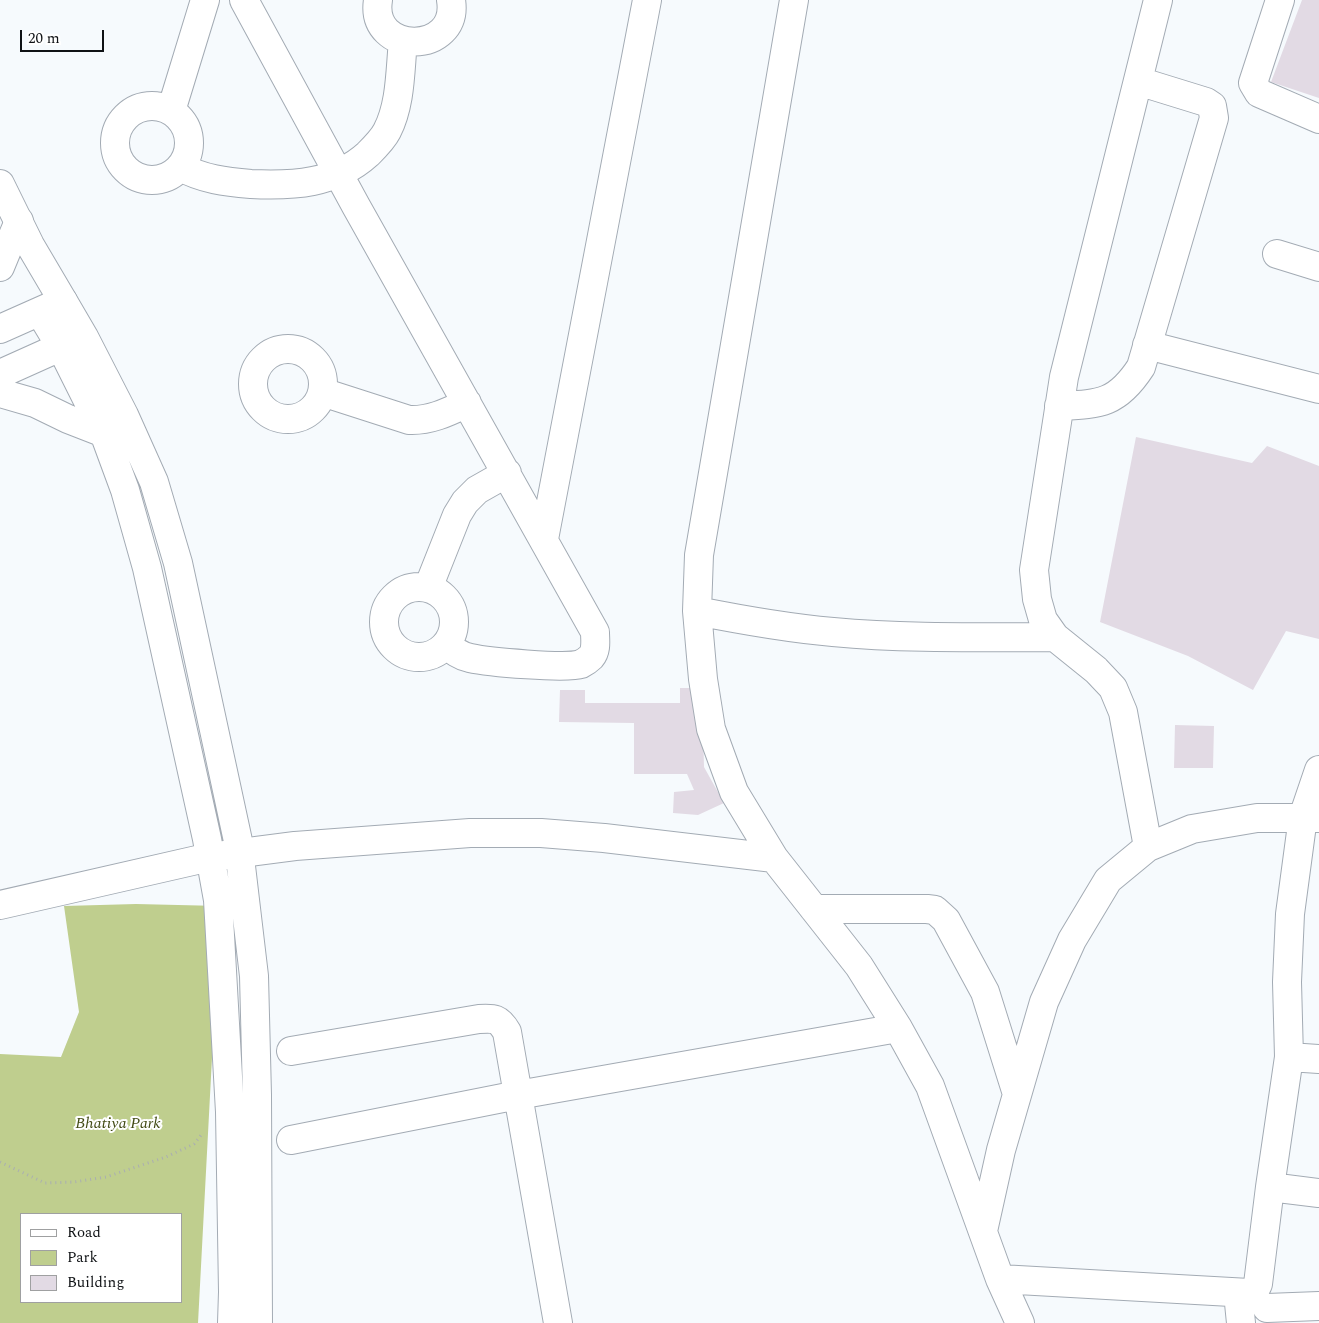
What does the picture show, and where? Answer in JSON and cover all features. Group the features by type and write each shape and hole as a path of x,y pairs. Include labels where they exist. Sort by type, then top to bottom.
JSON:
{"street":[{"path":"171,111 205,0"},
{"path":"244,0 338,174 595,632 596,647 591,657 581,664 568,665 469,658 456,653 446,645"},
{"path":"378,0 379,17 384,28 392,36 403,41 415,43 427,41 445,27 450,16 451,0"},
{"path":"544,539 647,0"},
{"path":"794,0 699,555 697,612 703,679 711,729 734,792 774,858 859,966 898,1028 930,1086 1000,1279 1020,1323"},
{"path":"1148,847 1120,704 1113,688 1096,670 1055,637 1043,620 1034,570 1064,378 1158,0"},
{"path":"1280,0 1253,83 1259,94 1319,119"},
{"path":"181,167 195,175 212,179 268,185 304,183 338,174 358,163 376,147 388,131 396,105 403,41"},
{"path":"1059,406 1096,404 1119,393 1132,381 1141,367 1214,118 1212,106 1206,102 1138,81"},
{"path":"148,106 160,107 171,111 180,119 187,130 190,143 188,156 181,167 172,176 160,180 147,181 134,177 124,169 118,159 115,135 127,115 137,109 148,106"},
{"path":"0,184 25,233 52,306 72,342 124,415 154,482 178,563 239,853 254,976 257,1095 258,1323"},
{"path":"0,267 25,233"},
{"path":"1278,254 1319,266"},
{"path":"0,329 52,306"},
{"path":"0,374 72,342"},
{"path":"72,342 125,490 147,568 200,805 218,900 230,1112 232,1323"},
{"path":"1147,345 1319,389"},
{"path":"322,392 409,420 423,421 467,403"},
{"path":"0,393 35,403 68,419 104,433"},
{"path":"428,588 464,502 477,490 506,473"},
{"path":"416,587 428,588 439,593 448,601 453,612 454,624 452,635 438,653 416,658 404,655 395,649 388,640 384,629 383,617 387,606 394,596 404,590 416,587"},
{"path":"697,612 765,624 833,632 907,636 1055,637"},
{"path":"1000,1279 1238,1293 1249,1293 1255,1290 1258,1284 1288,1057 1287,982 1290,914 1311,818 1319,770"},
{"path":"983,1231 1001,1150 1044,1002 1072,940 1108,880 1148,847 1192,829 1257,818 1311,818"},
{"path":"0,905 210,858 295,846 380,839 470,834 541,834 604,838 774,858"},
{"path":"814,909 927,909 935,910 941,914 960,944 984,992 1017,1094"},
{"path":"292,1051 490,1018 501,1022 507,1032 558,1323"},
{"path":"291,1140 518,1095 898,1028"},
{"path":"1288,1057 1319,1059"},
{"path":"1270,1187 1319,1193"},
{"path":"1238,1293 1241,1323"},
{"path":"1267,1308 1319,1306"}],"path":[{"path":"0,1162 45,1183 74,1182 106,1176 166,1157 194,1144 214,1121 230,1112"}],"green space":[{"name":"Bhatiya Park","path":"136,904 220,906 198,1323 0,1323 0,1054 61,1057 79,1012 64,906"}],"building":[{"path":"1302,0 1319,0 1319,98 1271,82"},
{"path":"1136,437 1252,463 1267,446 1319,466 1319,639 1286,631 1253,690 1188,656 1100,622"},
{"path":"680,688 702,688 704,767 724,803 698,815 673,813 674,792 694,790 687,774 634,774 634,723 559,722 560,690 585,690 585,703 680,703"},
{"path":"1175,725 1214,726 1213,768 1174,768"}]}
